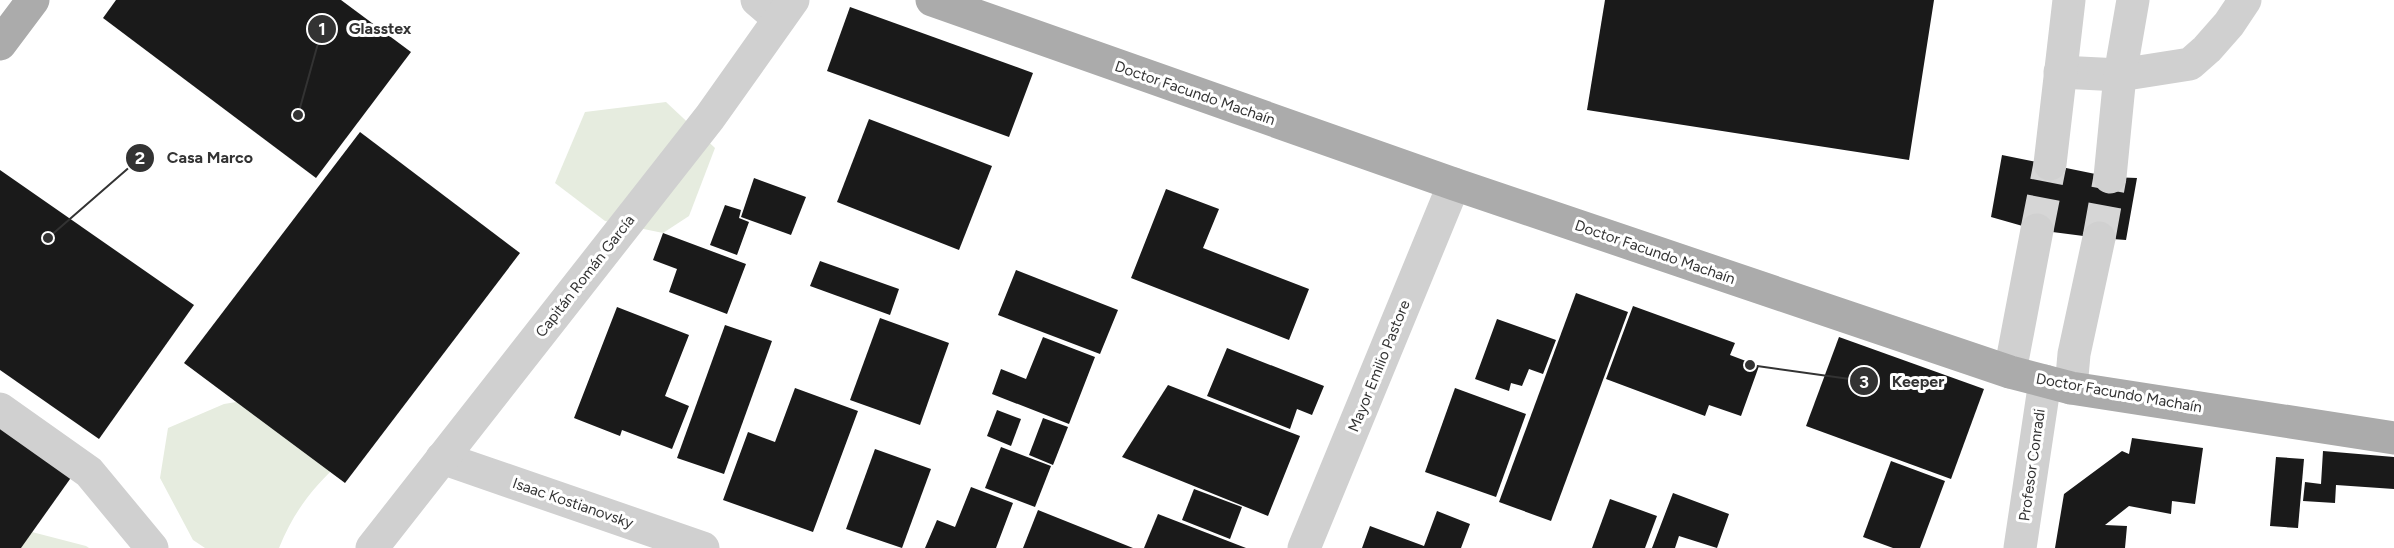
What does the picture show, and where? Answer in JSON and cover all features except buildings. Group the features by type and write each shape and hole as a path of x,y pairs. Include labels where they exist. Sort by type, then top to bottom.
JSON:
{"main road":[{"path":"0,44 33,0"},
{"name":"Doctor Facundo Machaín","path":"932,0 1454,184 2010,372 2058,384 2394,438"}],"street":[{"path":"2050,164 2069,0"},
{"path":"2110,177 2120,75 2133,0"},
{"path":"2060,72 2120,75 2190,64 2229,24 2245,0"},
{"name":"Capitán Román García","path":"372,548 710,117 777,6"},
{"name":"Mayor Emilio Pastore","path":"1304,548 1454,184"},
{"path":"2010,372 2037,230"},
{"name":"Profesor Conradi","path":"2020,548 2058,384 2074,354 2099,238"},
{"path":"0,409 89,472 152,548"},
{"name":"Isaac Kostianovsky","path":"442,458 704,548"}],"shaded area":[{"path":"666,102 715,148 689,216 663,233 605,221 555,183 585,112"},
{"path":"284,394 342,461 305,500 291,522 279,548 205,548 193,540 160,478 168,428 224,404"},
{"path":"32,532 86,546 89,548 9,548"}],"tunnel":[{"path":"2037,230 2050,164"},
{"path":"2099,238 2110,177"}],"place":[{"name":"Glasstex","path":"298,115"},
{"name":"Casa Marco","path":"48,238"},
{"name":"Keeper","path":"1750,365"}]}
